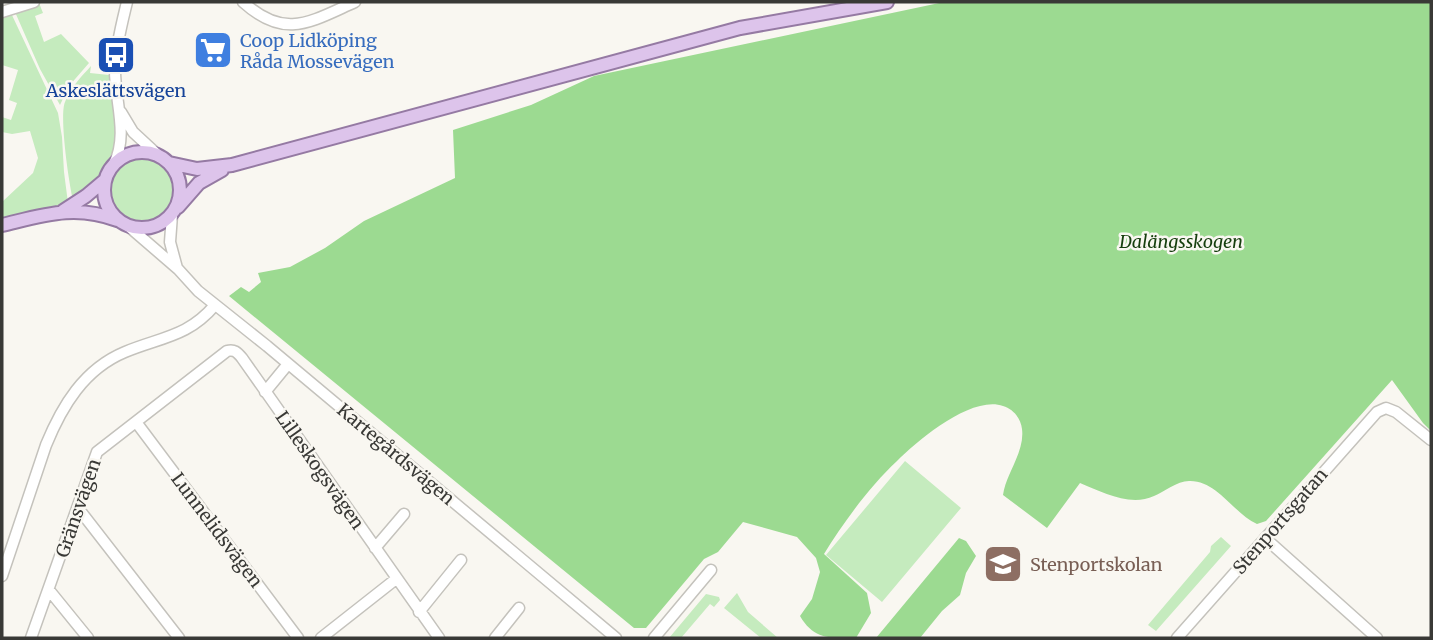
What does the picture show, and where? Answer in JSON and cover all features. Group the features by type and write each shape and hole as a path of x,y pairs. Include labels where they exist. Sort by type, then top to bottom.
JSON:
{"main road":[{"path":"63,211 105,180 114,164 124,156 136,152 149,152 165,160 197,169 232,165 740,29 887,2"},
{"path":"165,160 178,177 180,188 179,200 173,213"},
{"path":"2,225 63,211 88,211 140,228 153,227 173,213 199,183 232,165"},
{"path":"105,180 107,206 123,223"}],"street":[{"path":"2,12 20,3 34,2"},
{"path":"114,164 122,140 116,64 127,2"},
{"path":"243,2 266,19 295,26 314,21 355,2"},
{"path":"119,109 133,132 165,160"},
{"path":"173,213 170,242 178,269"},
{"name":"Kartegårdsvägen","path":"123,223 178,269 198,291 616,638"},
{"path":"2,576 46,445 73,393 87,377 111,358 182,332 215,305"},
{"name":"Lilleskogsvägen","path":"227,351 237,352 439,638"},
{"name":"Gränsvägen","path":"31,638 97,453 227,351"},
{"name":"Lilleskogsvägen","path":"265,392 288,364"},
{"name":"Stenportsgatan","path":"1177,638 1377,412 1386,408 1396,412 1431,440"},
{"name":"Lunnelidsvägen","path":"136,422 298,638"},
{"path":"78,508 179,638"},
{"name":"Lilleskogsvägen","path":"375,548 404,514"},
{"path":"1265,538 1377,638"},
{"path":"419,612 461,561"},
{"path":"654,638 710,570"},
{"path":"321,638 396,579"},
{"path":"49,590 88,638"},
{"path":"495,638 519,608"}],"green space":[{"name":"Dalängsskogen","path":"944,2 1431,2 1431,431 1392,380 1266,521 1257,524 1217,492 1199,482 1184,481 1154,496 1135,500 1116,497 1080,483 1047,528 1003,495 1021,446 1022,429 1016,414 1003,406 990,404 976,407 946,421 897,461 857,505 824,554 867,593 871,613 856,638 817,634 800,616 812,599 820,572 816,558 797,537 743,522 718,552 704,559 646,628 634,628 229,296 241,287 249,292 261,282 258,273 290,267 325,248 364,221 455,178 453,130 531,105 594,76"},
{"path":"39,3 43,13 35,16 44,42 61,34 89,63 69,86 60,105 40,69 15,12"},
{"path":"11,13 58,113 68,203 2,220 2,202 33,173 38,158 30,131 12,134 2,132 2,117 11,120 17,103 9,100 18,70 2,65 2,17"},
{"path":"91,66 90,73 109,75 118,132 114,153 94,185 73,200 65,150 63,110 70,92"},
{"path":"135,156 149,156 161,161 171,171 176,190 171,209 161,219 149,224 135,224 123,219 113,209 108,197 108,183 113,171 123,161"},
{"path":"905,461 961,508 882,602 826,555"},
{"path":"1221,537 1231,546 1156,631 1148,625 1210,552 1211,546"},
{"path":"959,538 966,541 976,556 966,573 960,595 942,611 920,638 876,638"},
{"path":"737,593 748,612 778,638 761,638 724,608"},
{"path":"706,594 719,597 720,600 714,607 710,604 681,638 669,638"}],"place":[{"name":"Coop Lidköping Råda Mossevägen","path":"213,50"},
{"name":"Askeslättsvägen","path":"116,55"},
{"name":"Stenportskolan","path":"1003,564"}]}
